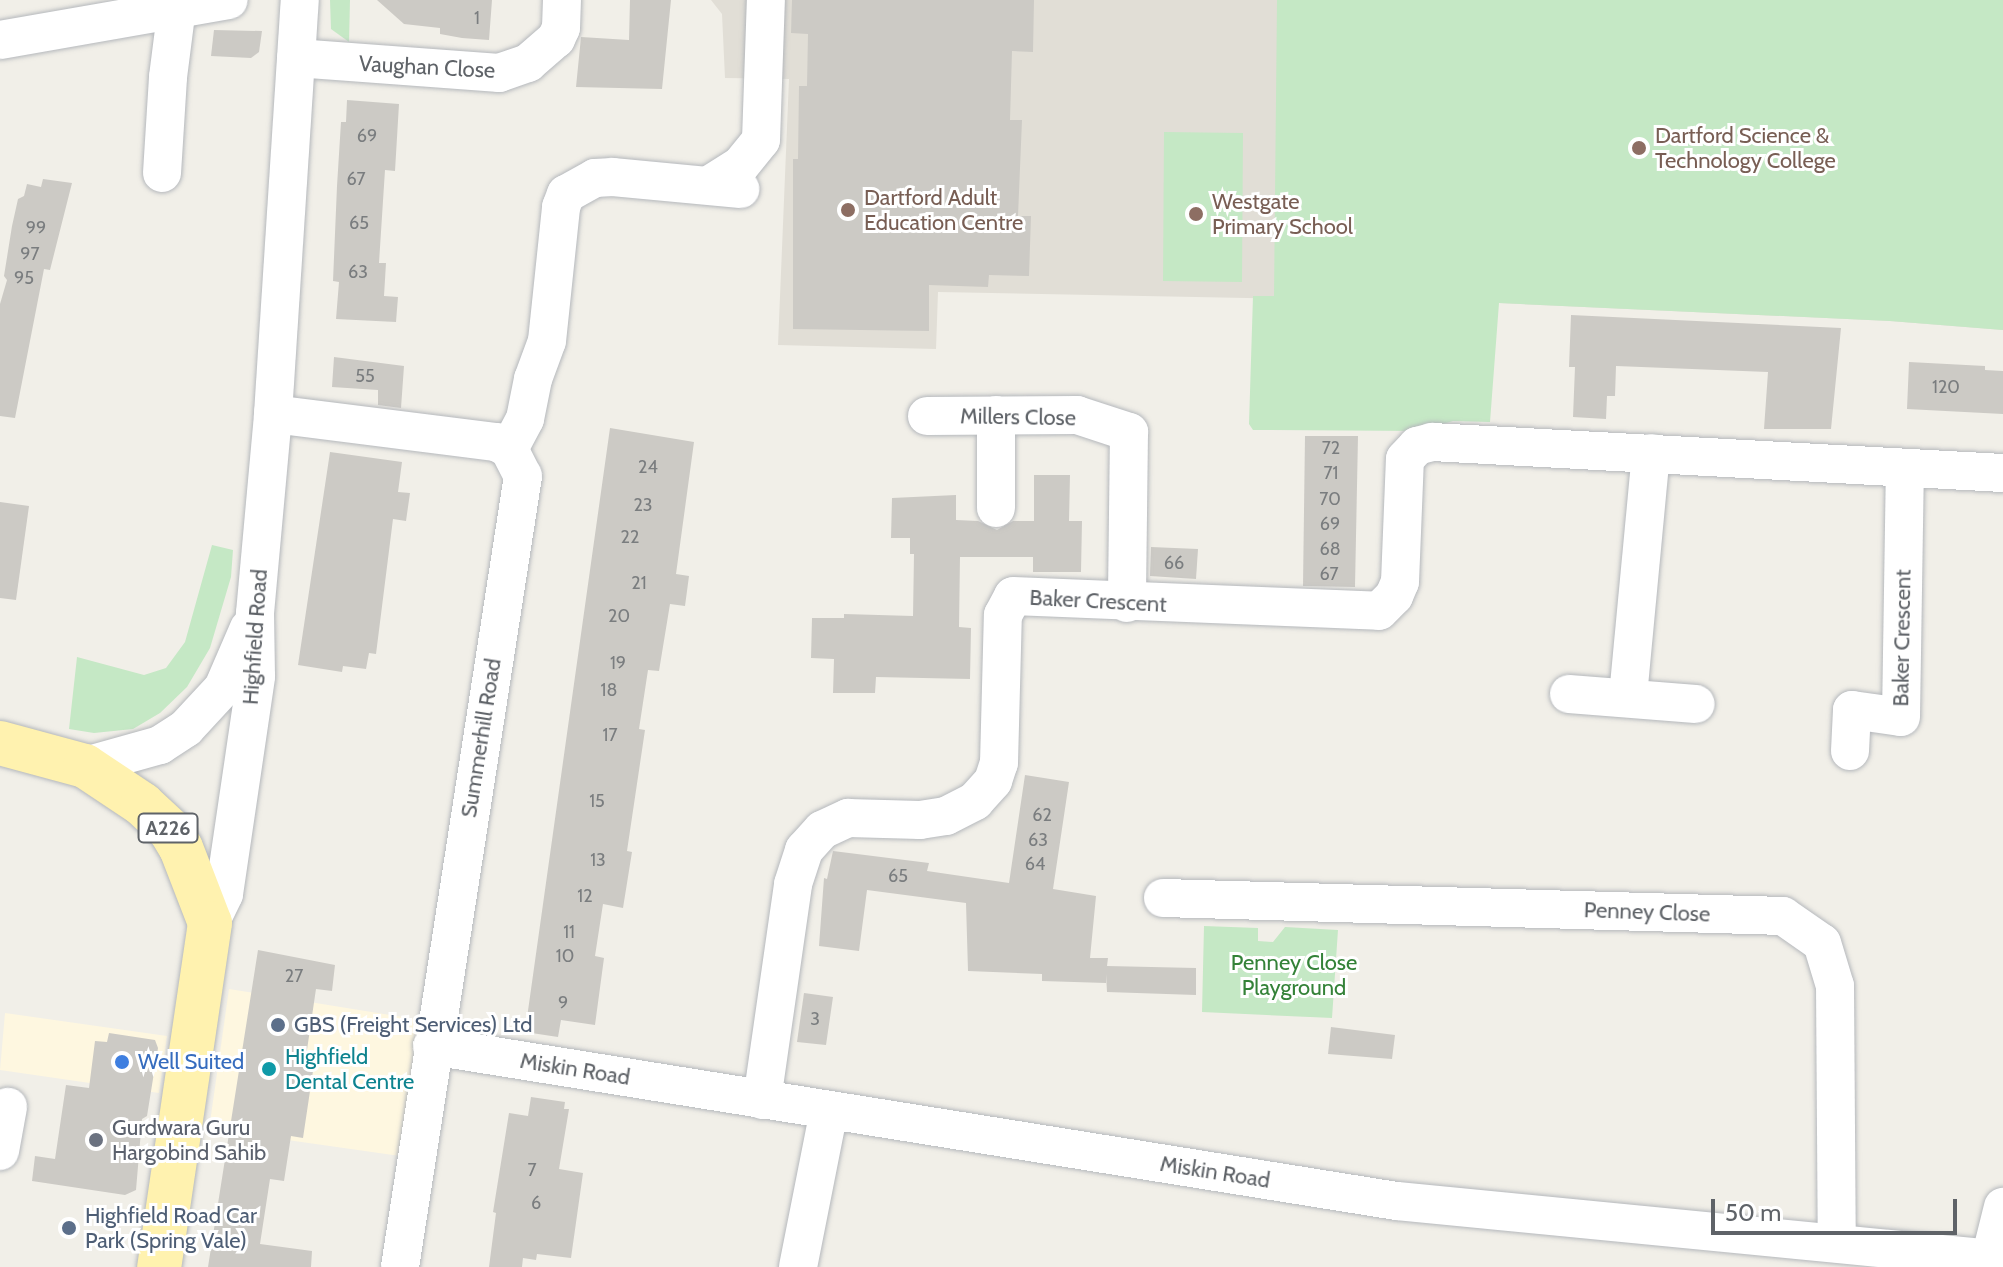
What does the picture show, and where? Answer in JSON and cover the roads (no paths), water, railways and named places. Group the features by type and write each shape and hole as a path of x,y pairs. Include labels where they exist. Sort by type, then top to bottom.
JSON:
{"main road":[{"name":"A226","path":"0,743 85,766 142,804 170,830 194,876 210,923"},
{"name":"Highfield Road","path":"159,1267 210,923"}],"street":[{"path":"2,50 177,7 229,0"},
{"name":"Highfield Road","path":"210,923 224,894 256,676 255,613 273,414 300,0"},
{"name":"Vaughan Close","path":"296,58 483,72 514,69 528,63 556,39 561,28 562,0"},
{"path":"273,414 470,436 509,449 525,419 533,379 547,341 561,207 566,194 577,185 604,177 725,187 761,140 766,0"},
{"path":"162,173 168,77 177,7"},
{"path":"996,415 996,508"},
{"name":"Millers Close","path":"927,416 1077,415 1129,432 1127,603"},
{"name":"Baker Crescent","path":"762,1100 793,884 804,850 822,830 848,818 920,820 946,816 975,801 993,781 999,763 1003,615 1013,596 1379,611 1394,596 1400,582 1405,459 1417,446 1432,442 2003,473"},
{"name":"Summerhill Road","path":"400,1267 523,476 509,449"},
{"path":"1628,696 1651,453"},
{"name":"Baker Crescent","path":"1850,751 1852,710 1901,717 1905,468"},
{"path":"85,766 160,745 186,728 223,688 255,613"},
{"path":"1569,694 1628,696 1696,704"},
{"name":"Penney Close","path":"1163,898 1783,916 1822,943 1835,986 1837,1243"},
{"name":"Miskin Road","path":"432,1046 1397,1201 1837,1243 1994,1262"},
{"path":"0,1151 8,1107"},
{"path":"798,1267 829,1111"},
{"path":"1994,1262 2003,1207"}],"place":[{"name":"Dartford Science & Technology College","path":"1639,148"},
{"name":"Dartford Adult Education Centre","path":"848,210"},
{"name":"Westgate Primary School","path":"1196,214"},
{"name":"GBS (Freight Services) Ltd","path":"278,1025"},
{"name":"Well Suited","path":"122,1062"},
{"name":"Highfield Dental Centre","path":"269,1069"},
{"name":"Gurdwara Guru Hargobind Sahib","path":"96,1140"},
{"name":"Highfield Road Car Park (Spring Vale)","path":"69,1228"}],"park label":[{"name":"Penney Close Playground","path":"1294,974"}]}
